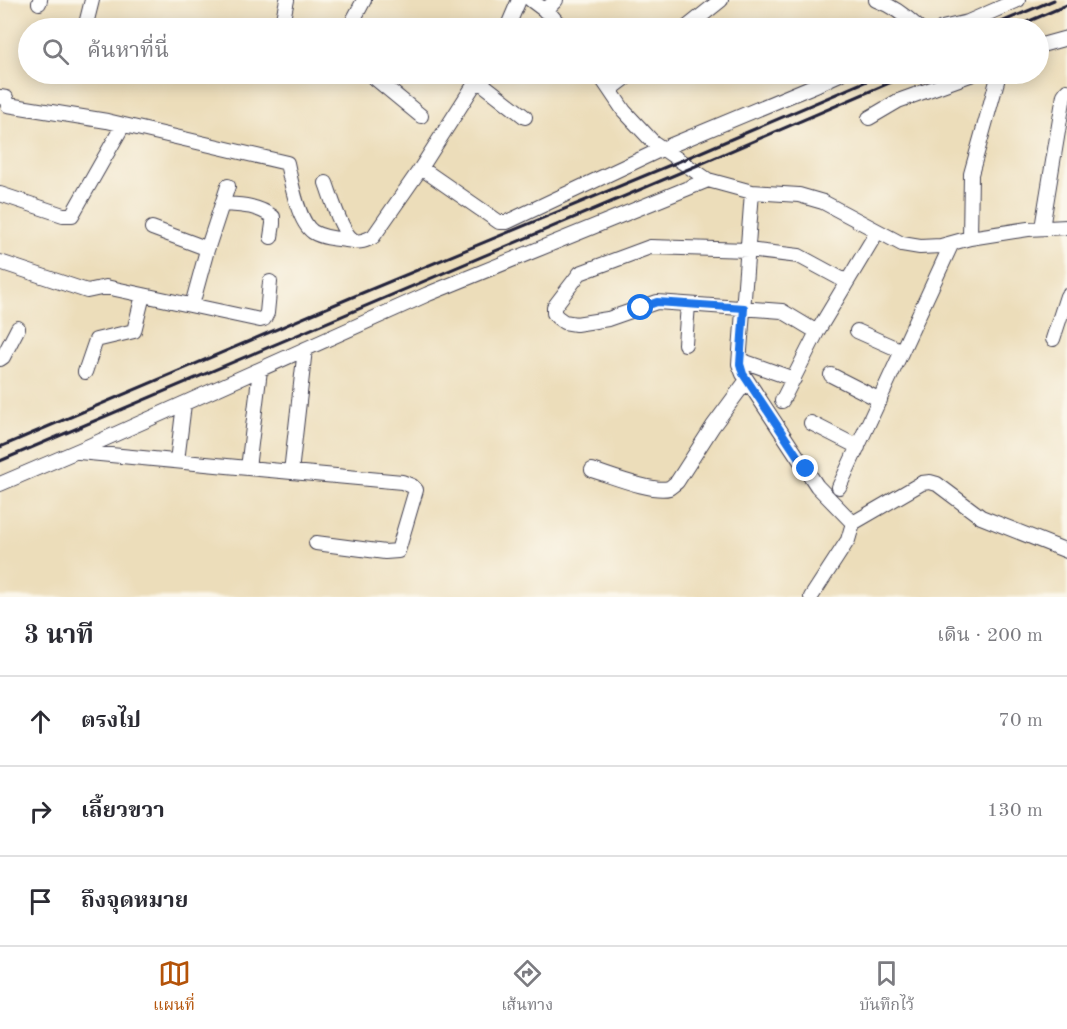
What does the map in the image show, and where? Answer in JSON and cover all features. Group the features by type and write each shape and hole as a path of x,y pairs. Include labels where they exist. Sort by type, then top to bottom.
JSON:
{"street":[{"path":"88,18 92,0"},
{"path":"283,18 287,0"},
{"path":"354,18 364,0"},
{"path":"511,18 519,0"},
{"path":"531,0 552,18"},
{"path":"545,11 556,0"},
{"path":"698,18 721,0"},
{"path":"876,0 908,18"},
{"path":"978,18 1018,0"},
{"path":"1049,43 1067,38"},
{"path":"382,84 421,116"},
{"path":"0,97 6,98 8,105 107,121 287,163 299,211 312,231 328,238 362,242 373,237 421,168 471,84"},
{"path":"486,84 525,117"},
{"path":"606,84 624,111 653,142 708,180 752,192 799,195 823,202 902,244 920,247 941,246 970,238 1028,229 1067,227"},
{"path":"610,90 618,84"},
{"path":"421,168 502,223 507,222 662,149 818,84"},
{"path":"869,118 898,101 945,84"},
{"path":"970,238 971,174 996,84"},
{"path":"1042,228 1064,96 1067,91"},
{"path":"0,194 63,215 72,215 123,125"},
{"path":"0,484 77,452 428,294 708,180"},
{"path":"326,183 346,234 354,241"},
{"path":"192,305 228,186"},
{"path":"752,192 740,364 747,380 817,486 853,523"},
{"path":"223,204 248,205 265,211 273,217 271,237"},
{"path":"152,228 207,250"},
{"path":"782,401 817,332 877,232"},
{"path":"839,487 952,243"},
{"path":"817,332 782,311 657,302 608,319 576,324 564,322 554,313 554,307 579,273 650,247 748,250 800,256 847,282"},
{"path":"0,262 87,291 106,286 260,320 264,319 267,313 270,282"},
{"path":"85,372 96,340 134,330 142,295"},
{"path":"1053,339 1067,296"},
{"path":"686,344 688,304"},
{"path":"0,359 18,328"},
{"path":"857,331 902,351"},
{"path":"291,472 305,349"},
{"path":"740,360 794,379"},
{"path":"248,468 260,370"},
{"path":"831,375 879,400"},
{"path":"592,470 646,487 665,489 677,483 747,380"},
{"path":"177,461 184,404"},
{"path":"811,423 858,447"},
{"path":"77,452 402,482 416,490 399,551 385,552 316,543"},
{"path":"811,597 848,540 853,523 922,483 937,484 981,517 1067,550"}],"railway":[{"path":"1011,18 1054,0"},
{"path":"1036,18 1067,5"},
{"path":"0,447 860,84"},
{"path":"0,461 887,84"}],"route":[{"path":"641,308 657,302 744,308 740,364 743,374 806,469"}]}
